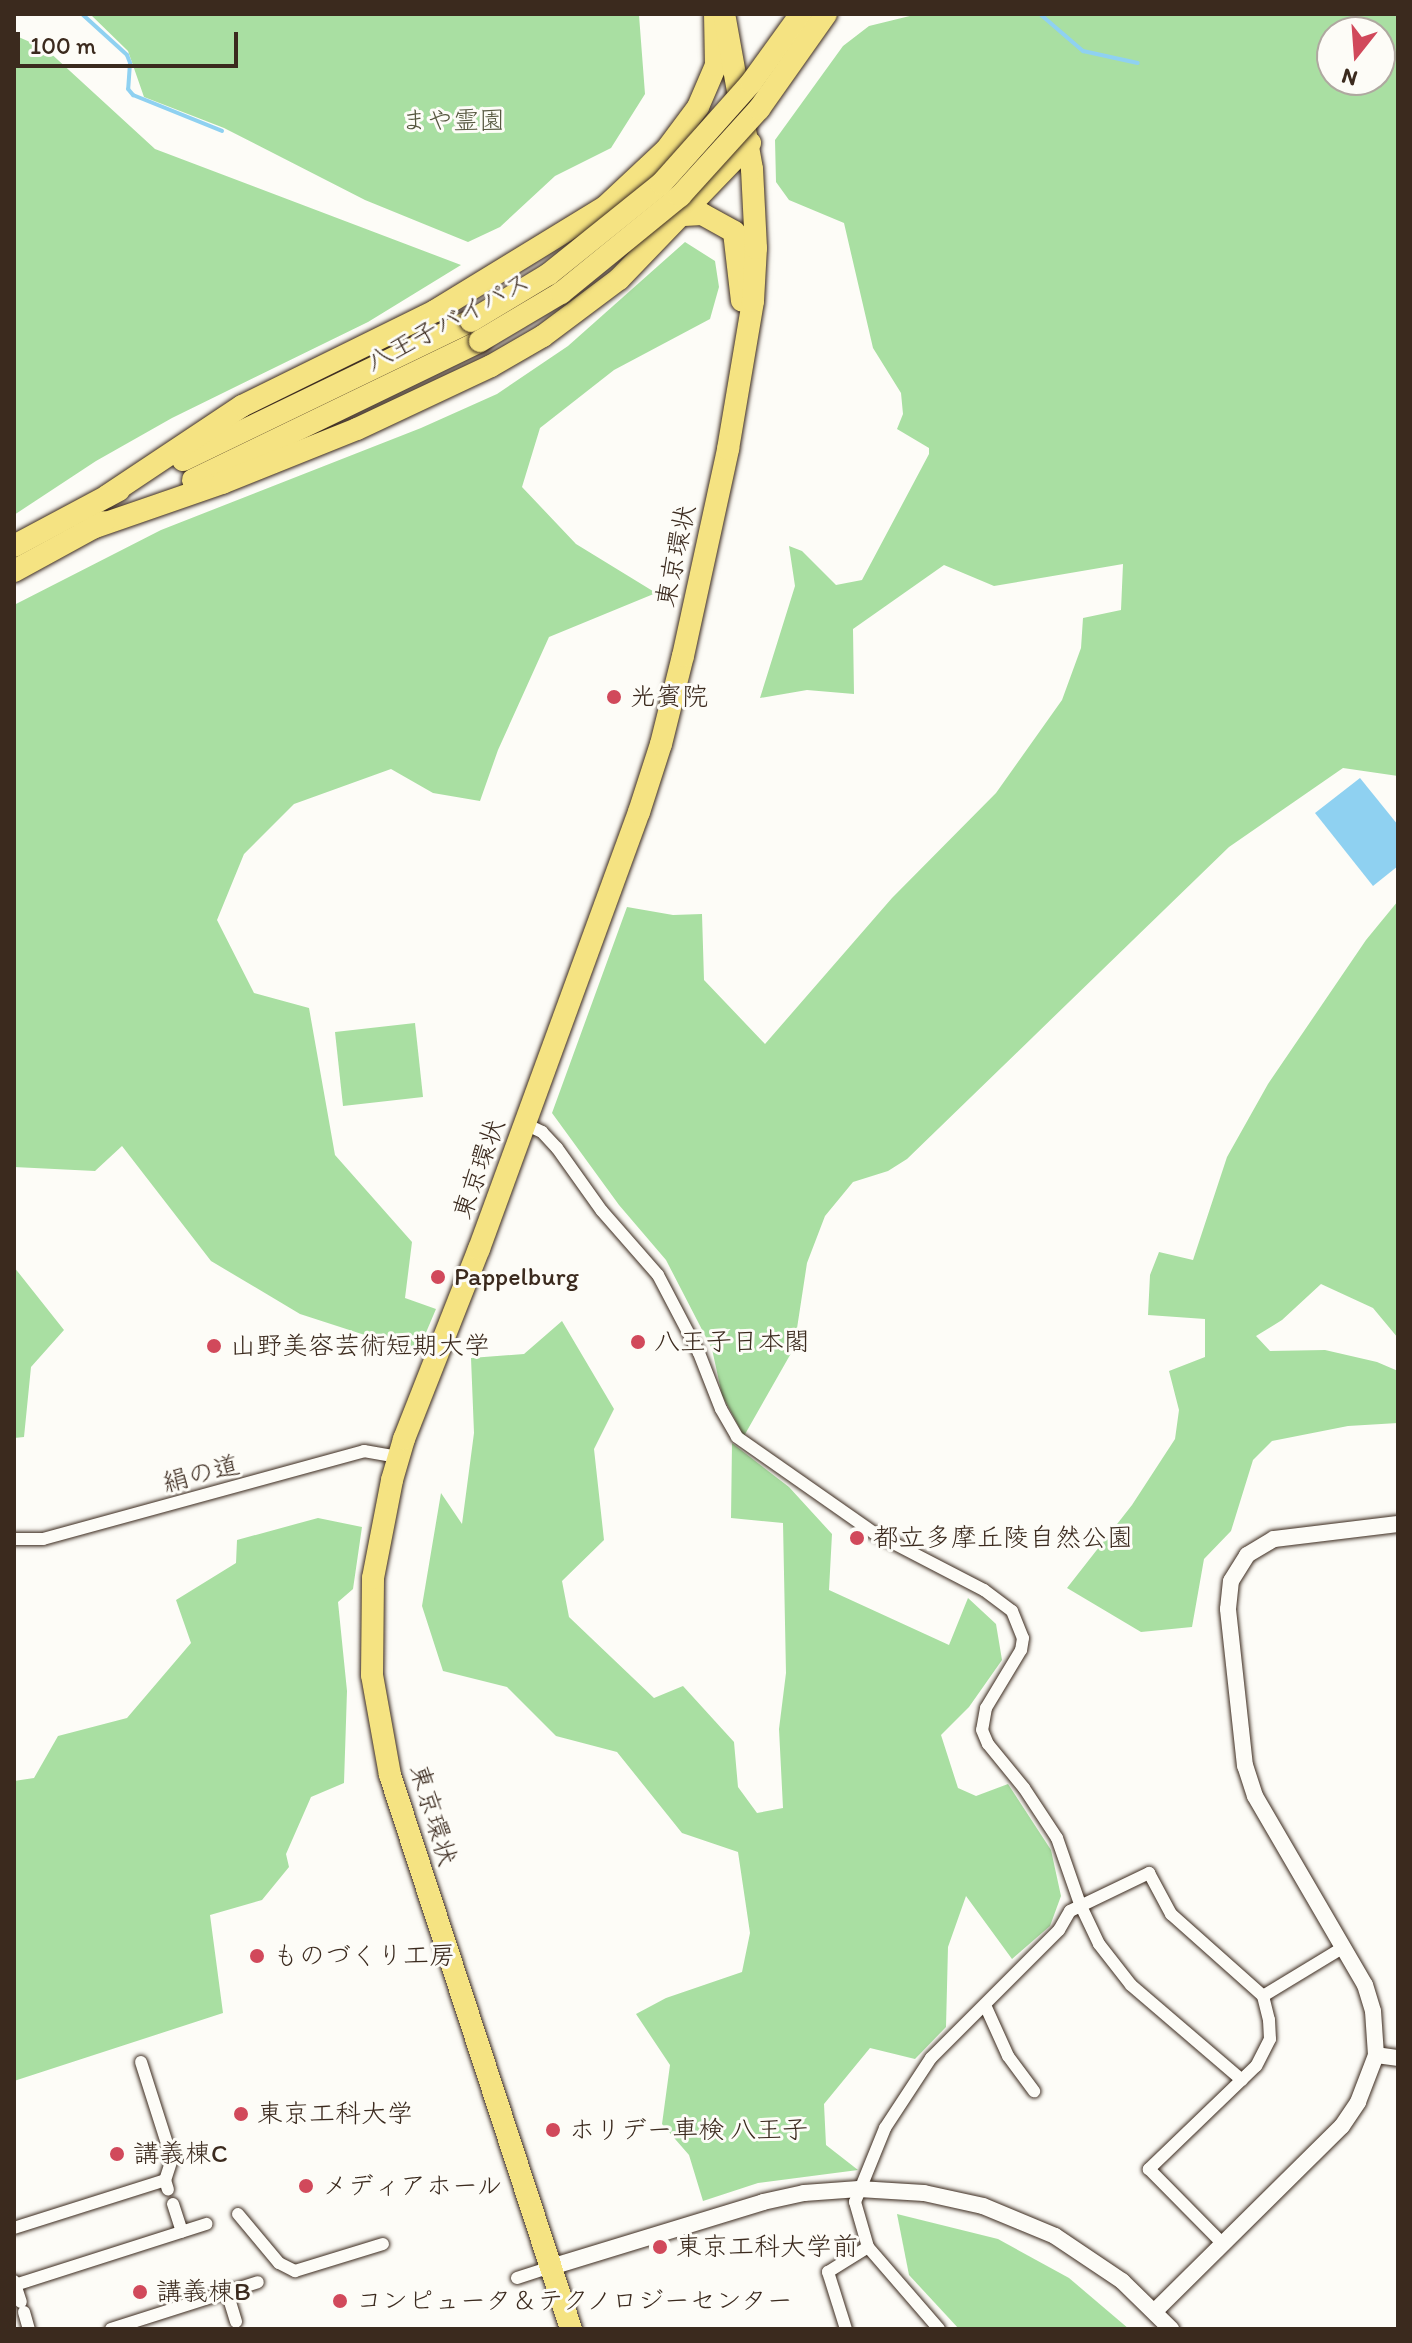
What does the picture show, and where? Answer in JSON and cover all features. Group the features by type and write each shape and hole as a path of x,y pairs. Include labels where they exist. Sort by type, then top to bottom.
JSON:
{"highway":[{"path":"679,135 698,107 712,77 715,14"},
{"name":"東京環状","path":"571,2329 390,1775 377,1717 371,1621 373,1578 399,1457 525,1124 661,744 728,449 748,341 756,248 750,143 724,14"},
{"name":"八王子バイパス","path":"14,571 475,331 661,184 751,83 801,14"},
{"name":"八王子バイパス","path":"14,546 107,496 561,293 680,196 759,109 826,14"},
{"path":"107,496 242,406 435,311 567,232 626,189 679,135 705,115 722,111 745,115"},
{"path":"92,528 222,483 357,429 491,366 576,314 619,279 684,215 750,143"},
{"path":"684,215 702,214 734,232 748,341"}],"street":[{"path":"525,1124 542,1132 557,1148 602,1211 658,1275 699,1353 721,1409 737,1437 874,1533 984,1590 1012,1611 1020,1624 1021,1650 990,1698 982,1730 988,1744 1043,1814 1057,1838 1080,1904 1099,1944 1131,1985 1242,2080"},
{"name":"絹の道","path":"14,1539 43,1539 364,1451 378,1450 399,1457"},
{"path":"1155,2311 1342,2126 1358,2102 1376,2055 1370,1998 1249,1780 1239,1740 1229,1594 1238,1565 1263,1543 1398,1524"},
{"path":"939,2329 868,2247 855,2202 859,2189 906,2093 931,2058 1059,1930 1070,1911 1149,1873 1171,1914 1263,1996 1270,2039 1265,2055 1149,2169 1222,2243"},
{"path":"1263,1996 1344,1947"},
{"path":"985,2005 1008,2056 1034,2091"},
{"path":"1376,2055 1398,2058"},
{"path":"14,2228 166,2185 172,2159 141,2062"},
{"path":"517,2278 763,2202 859,2189 953,2198 1031,2223 1101,2265 1155,2311 1171,2329"},
{"path":"173,2204 182,2232"},
{"path":"238,2214 279,2263 295,2271 383,2244"},
{"path":"29,2329 15,2283 206,2224"},
{"path":"846,2329 828,2272 868,2247"},
{"path":"111,2329 228,2295 258,2282"},
{"path":"228,2295 236,2320"}],"green space":[{"name":"まや霊園","path":"90,14 646,14 639,15 645,94 611,148 555,176 500,227 468,242 365,200 224,128 144,97 128,51"},
{"path":"918,14 1398,14 1398,776 1343,768 1229,847 907,1159 888,1171 853,1182 825,1216 807,1263 794,1348 744,1436 722,1395 712,1349 666,1260 619,1205 552,1113 627,907 673,915 702,914 704,980 765,1044 892,898 996,793 1062,700 1081,648 1083,618 1121,610 1123,564 994,586 944,565 853,629 854,694 807,690 760,698 795,586 789,546 802,551 836,585 862,580 929,454 929,448 897,429 903,414 901,393 873,348 844,223 789,200 776,182 775,140 843,46 869,26"},
{"path":"14,35 46,49 155,149 461,265 368,322 172,418 96,461 14,515"},
{"path":"685,242 715,261 719,287 710,319 614,370 540,428 522,487 576,544 656,593 549,637 498,750 480,801 433,793 391,769 294,804 244,854 217,920 254,993 309,1008 335,1155 412,1242 405,1298 436,1309 419,1349 405,1348 300,1314 211,1261 122,1146 95,1171 14,1167 14,605 161,530 421,428 497,394 568,346"},
{"path":"1398,901 1398,1338 1373,1308 1321,1284 1282,1320 1256,1336 1270,1351 1325,1350 1377,1362 1398,1371 1398,1423 1348,1426 1272,1441 1253,1460 1231,1531 1204,1559 1192,1627 1141,1632 1067,1588 1132,1505 1175,1439 1179,1410 1169,1371 1205,1357 1205,1319 1148,1315 1150,1275 1159,1252 1193,1260 1227,1157 1268,1084 1366,940"},
{"path":"415,1023 423,1097 343,1106 335,1032"},
{"path":"14,1267 64,1330 31,1367 24,1437 14,1438"},
{"path":"562,1321 614,1409 594,1449 604,1540 562,1581 569,1617 654,1698 683,1686 734,1742 738,1787 757,1813 783,1808 779,1729 786,1673 783,1523 731,1518 732,1443 789,1487 832,1534 829,1590 949,1645 968,1598 996,1624 1002,1660 969,1707 941,1735 958,1788 976,1796 1008,1784 1051,1850 1061,1896 1050,1926 1012,1959 966,1896 948,1947 946,2027 915,2059 870,2048 824,2104 826,2145 858,2170 758,2183 703,2201 689,2155 662,2124 670,2065 636,2014 666,1998 742,1972 750,1933 738,1852 682,1833 617,1752 556,1736 507,1687 443,1671 422,1606 441,1493 462,1524 474,1433 471,1358 524,1354"},
{"path":"318,1518 362,1527 353,1589 338,1602 347,1691 344,1783 311,1797 286,1854 289,1867 262,1900 210,1915 223,2013 14,2081 14,1781 34,1778 58,1736 127,1718 191,1643 176,1600 236,1563 237,1540"},
{"path":"897,2214 998,2239 1069,2278 1129,2329 959,2329 909,2275"}],"water":[{"path":"1360,778 1398,825 1398,866 1373,886 1315,813"}],"waterway":[{"path":"82,14 127,55 130,63 128,89 133,95 222,131"},
{"path":"1040,14 1083,51 1138,63"}],"place":[{"name":"光賓院","path":"614,697"},
{"name":"Pappelburg","path":"438,1277"},
{"name":"八王子日本閣","path":"638,1342"},
{"name":"山野美容芸術短期大学","path":"214,1346"},
{"name":"都立多摩丘陵自然公園","path":"857,1538"},
{"name":"ものづくり工房","path":"257,1956"},
{"name":"東京工科大学","path":"241,2114"},
{"name":"ホリデー車検 八王子","path":"553,2130"},
{"name":"講義棟C","path":"117,2154"},
{"name":"メディアホール","path":"306,2186"},
{"name":"東京工科大学前","path":"660,2247"},
{"name":"講義棟B","path":"140,2292"},
{"name":"コンピュータ＆テクノロジーセンター","path":"340,2301"}]}
